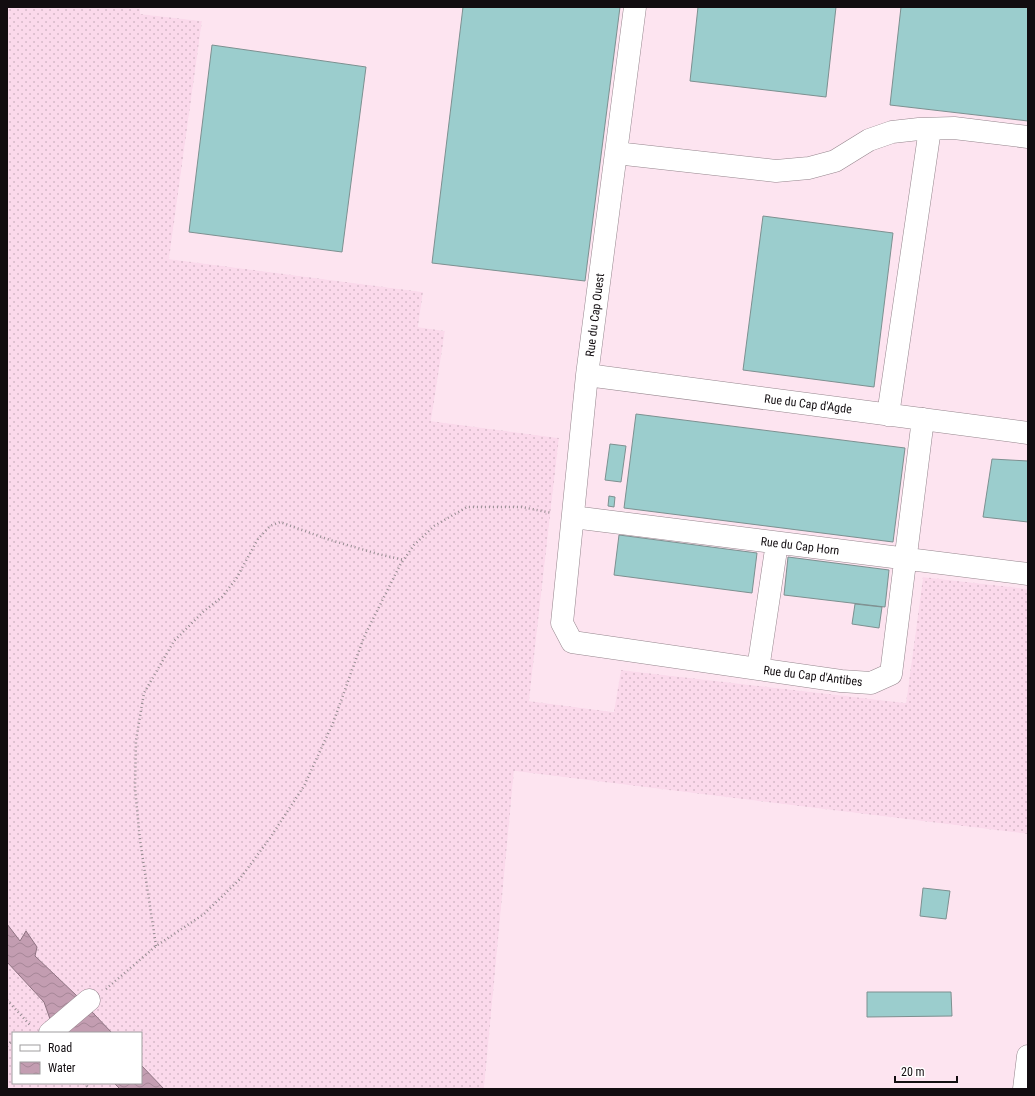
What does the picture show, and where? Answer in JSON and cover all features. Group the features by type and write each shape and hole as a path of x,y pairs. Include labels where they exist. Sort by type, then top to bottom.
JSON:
{"street":[{"name":"Rue du Cap Ouest","path":"562,623 587,375 635,7"},
{"path":"616,153 776,171 809,168 835,161 869,140 892,132 954,128 1028,137"},
{"path":"888,415 930,129"},
{"name":"Rue du Cap d'Agde","path":"587,375 1028,433"},
{"name":"Rue du Cap d'Antibes","path":"562,623 572,642 841,681 871,683 891,674 923,419"},
{"name":"Rue du Cap Horn","path":"573,517 1028,574"},
{"path":"758,669 778,543"},
{"path":"46,1029 89,1000"},
{"path":"1024,1089 1028,1056"}],"path":[{"path":"89,1000 111,986 156,946 204,914 239,880 270,838 304,786 333,723 364,637 404,560 414,545 434,526 467,507 522,507 573,517"},
{"path":"156,946 140,840 135,788 136,740 144,692 174,641 203,612 222,597 236,579 258,538 270,526 280,522 327,539 404,560"},
{"path":"7,1000 46,1029"}],"shaded area":[{"path":"7,7 140,7 140,14 202,21 169,259 423,292 418,327 445,331 431,421 559,438 529,701 614,712 621,670 906,703 923,577 1028,589 1028,834 514,771 484,1089 164,1089 142,1066 142,1032 111,1032 77,996 35,956 26,932 20,941 7,924"},
{"path":"140,7 1028,7 1028,589 923,577 906,703 621,670 615,712 529,701 559,438 431,421 445,331 418,327 423,292 169,259 202,21 139,14"},
{"path":"514,771 1028,834 1028,1089 484,1089"},
{"path":"7,962 44,1002 50,1019 64,1032 12,1032 12,1084 115,1084 120,1089 7,1089"}],"water":[{"path":"7,924 20,941 26,931 37,947 35,956 77,996 111,1032 64,1032 50,1019 44,1002 7,962"},
{"path":"142,1066 164,1089 120,1089 115,1084 142,1084"}],"building":[{"path":"463,7 620,7 585,281 432,263"},
{"path":"698,7 836,7 826,97 690,81"},
{"path":"901,7 1028,7 1028,121 890,105"},
{"path":"212,45 366,67 342,252 189,232"},
{"path":"763,216 893,233 874,387 743,370"},
{"path":"636,414 905,448 893,542 624,508"},
{"path":"610,444 626,446 621,482 605,480"},
{"path":"992,459 1028,461 1028,522 983,517"},
{"path":"609,496 615,497 614,507 608,506"},
{"path":"619,535 757,553 752,593 614,575"},
{"path":"788,557 889,570 885,607 784,595"},
{"path":"855,604 882,607 879,628 852,624"},
{"path":"923,888 950,891 946,919 920,916"},
{"path":"867,992 951,992 952,1016 867,1017"}]}
